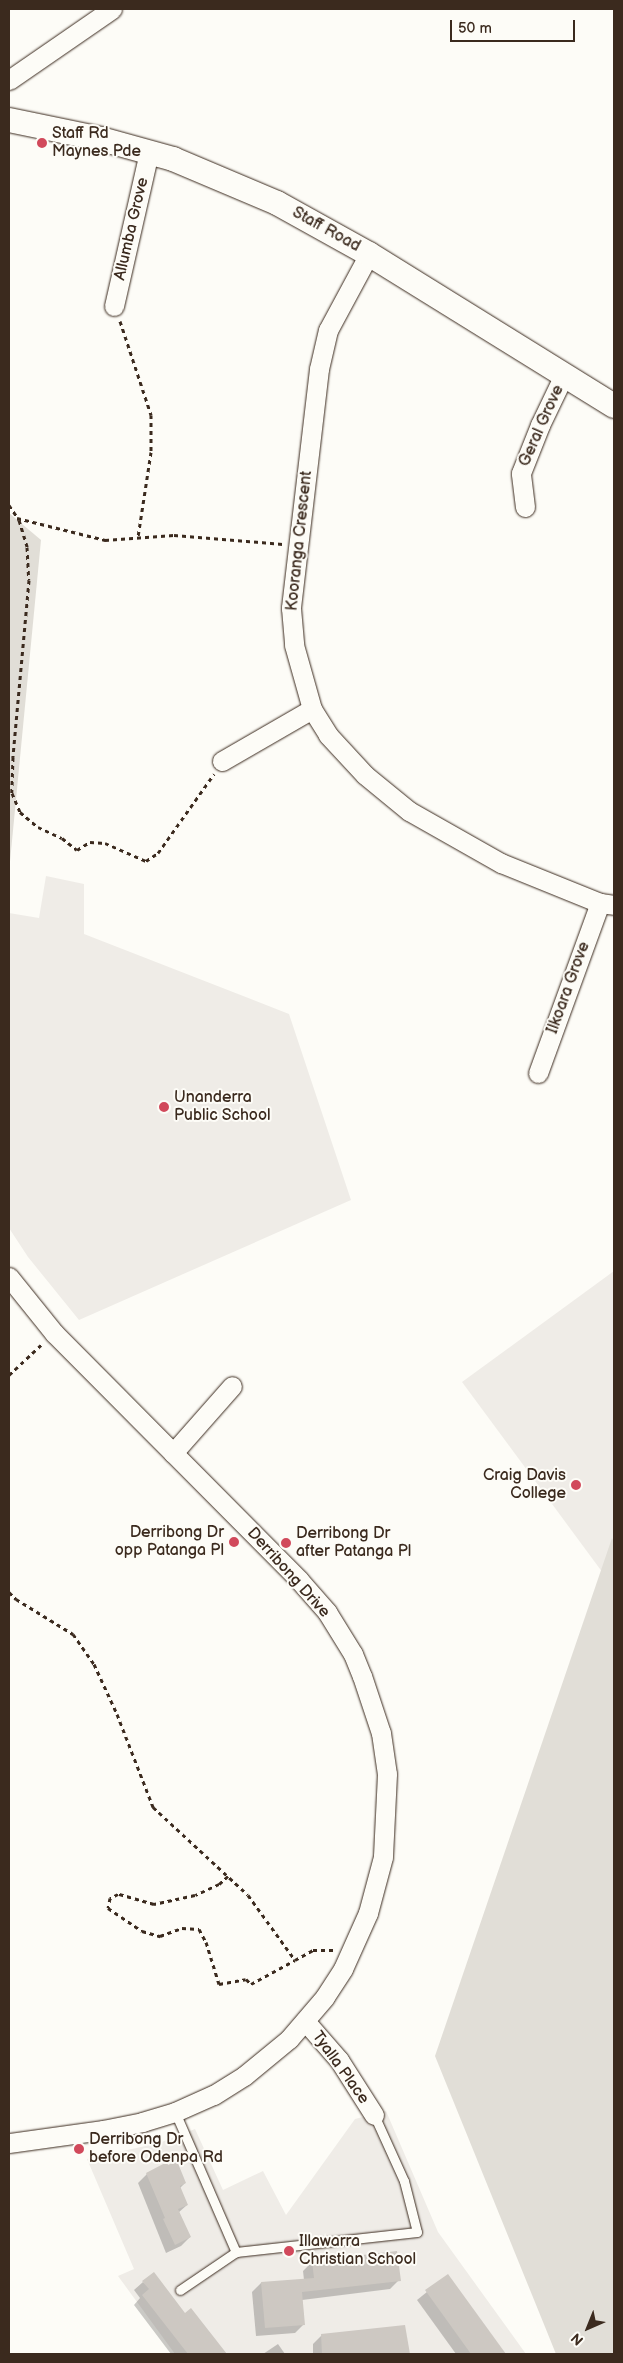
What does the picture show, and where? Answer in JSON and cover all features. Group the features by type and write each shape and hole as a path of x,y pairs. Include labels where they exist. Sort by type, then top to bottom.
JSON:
{"street":[{"path":"9,80 112,9"},
{"name":"Staff Road","path":"9,120 150,152 220,178 277,203 368,254 614,406"},
{"name":"Allumba Grove","path":"114,306 150,152"},
{"name":"Kooranga Crescent","path":"368,254 328,330 319,369 291,608 294,645 312,709 328,735 365,775 409,811 501,863 607,904"},
{"name":"Geral Grove","path":"525,507 521,473 540,424 564,375"},
{"path":"222,761 312,709"},
{"name":"Ilkoara Grove","path":"538,1072 607,904"},
{"name":"Derribong Drive","path":"9,1278 54,1333 299,1580 327,1612 353,1654 372,1701 387,1774 385,1831 378,1881 350,1957 325,1997 282,2046 244,2076 214,2095 175,2112 143,2122 103,2130 9,2143"},
{"path":"173,1453 232,1386"},
{"name":"Tyalla Place","path":"305,2022 339,2060 374,2115"}],"lane":[{"path":"175,2112 236,2252"},
{"path":"180,2290 236,2252 417,2232 404,2181 374,2115"}],"path":[{"path":"114,306 151,415 151,452 138,537"},
{"path":"9,505 17,518 27,548 29,580 13,757 12,792 20,812 38,827 62,838 77,850 90,842 105,843 146,861 158,853 222,761"},
{"path":"17,518 105,540 174,535 298,546"},
{"path":"9,1375 54,1333"},
{"path":"9,1592 16,1599 73,1634 98,1672 117,1714 153,1807 248,1895 295,1960"},
{"path":"228,1876 219,1884 195,1895 154,1904 118,1894 110,1898 108,1908 142,1931 160,1936 182,1928 199,1929 206,1942 219,1984 246,1979 251,1984 313,1950 335,1950 350,1957"}],"shaded area":[{"path":"9,513 41,540 9,872"},
{"name":"Unanderra Public School","path":"46,876 84,884 84,934 289,1014 351,1200 79,1320 28,1257 9,1228 9,913 39,918"},
{"name":"Craig Davis College","path":"614,1271 614,1588 462,1382"},
{"path":"612,1538 614,1542 614,2354 556,2354 435,2056"},
{"name":"Illawarra Christian School","path":"386,2111 438,2232 526,2354 175,2354 118,2276 134,2269 87,2159 159,2143 195,2129 223,2190 263,2171 286,2215 355,2119"}],"building":[{"path":"177,2161 186,2183 180,2186 188,2205 178,2209 191,2237 175,2245 146,2173 167,2162 168,2165"},
{"path":"397,2251 401,2281 302,2292 305,2325 265,2328 261,2282 314,2278 312,2261"},
{"path":"154,2272 185,2313 191,2308 227,2354 188,2354 142,2295 149,2289 142,2281"},
{"path":"448,2274 506,2354 471,2354 425,2290"},
{"path":"405,2325 410,2354 322,2354 321,2334"}],"place":[{"name":"Staff Rd Maynes Pde","path":"42,143"},
{"name":"Unanderra Public School","path":"164,1107"},
{"name":"Craig Davis College","path":"576,1485"},
{"name":"Derribong Dr opp Patanga Pl","path":"234,1542"},
{"name":"Derribong Dr after Patanga Pl","path":"286,1543"},
{"name":"Derribong Dr before Odenpa Rd","path":"79,2149"},
{"name":"Illawarra Christian School","path":"289,2251"}]}
